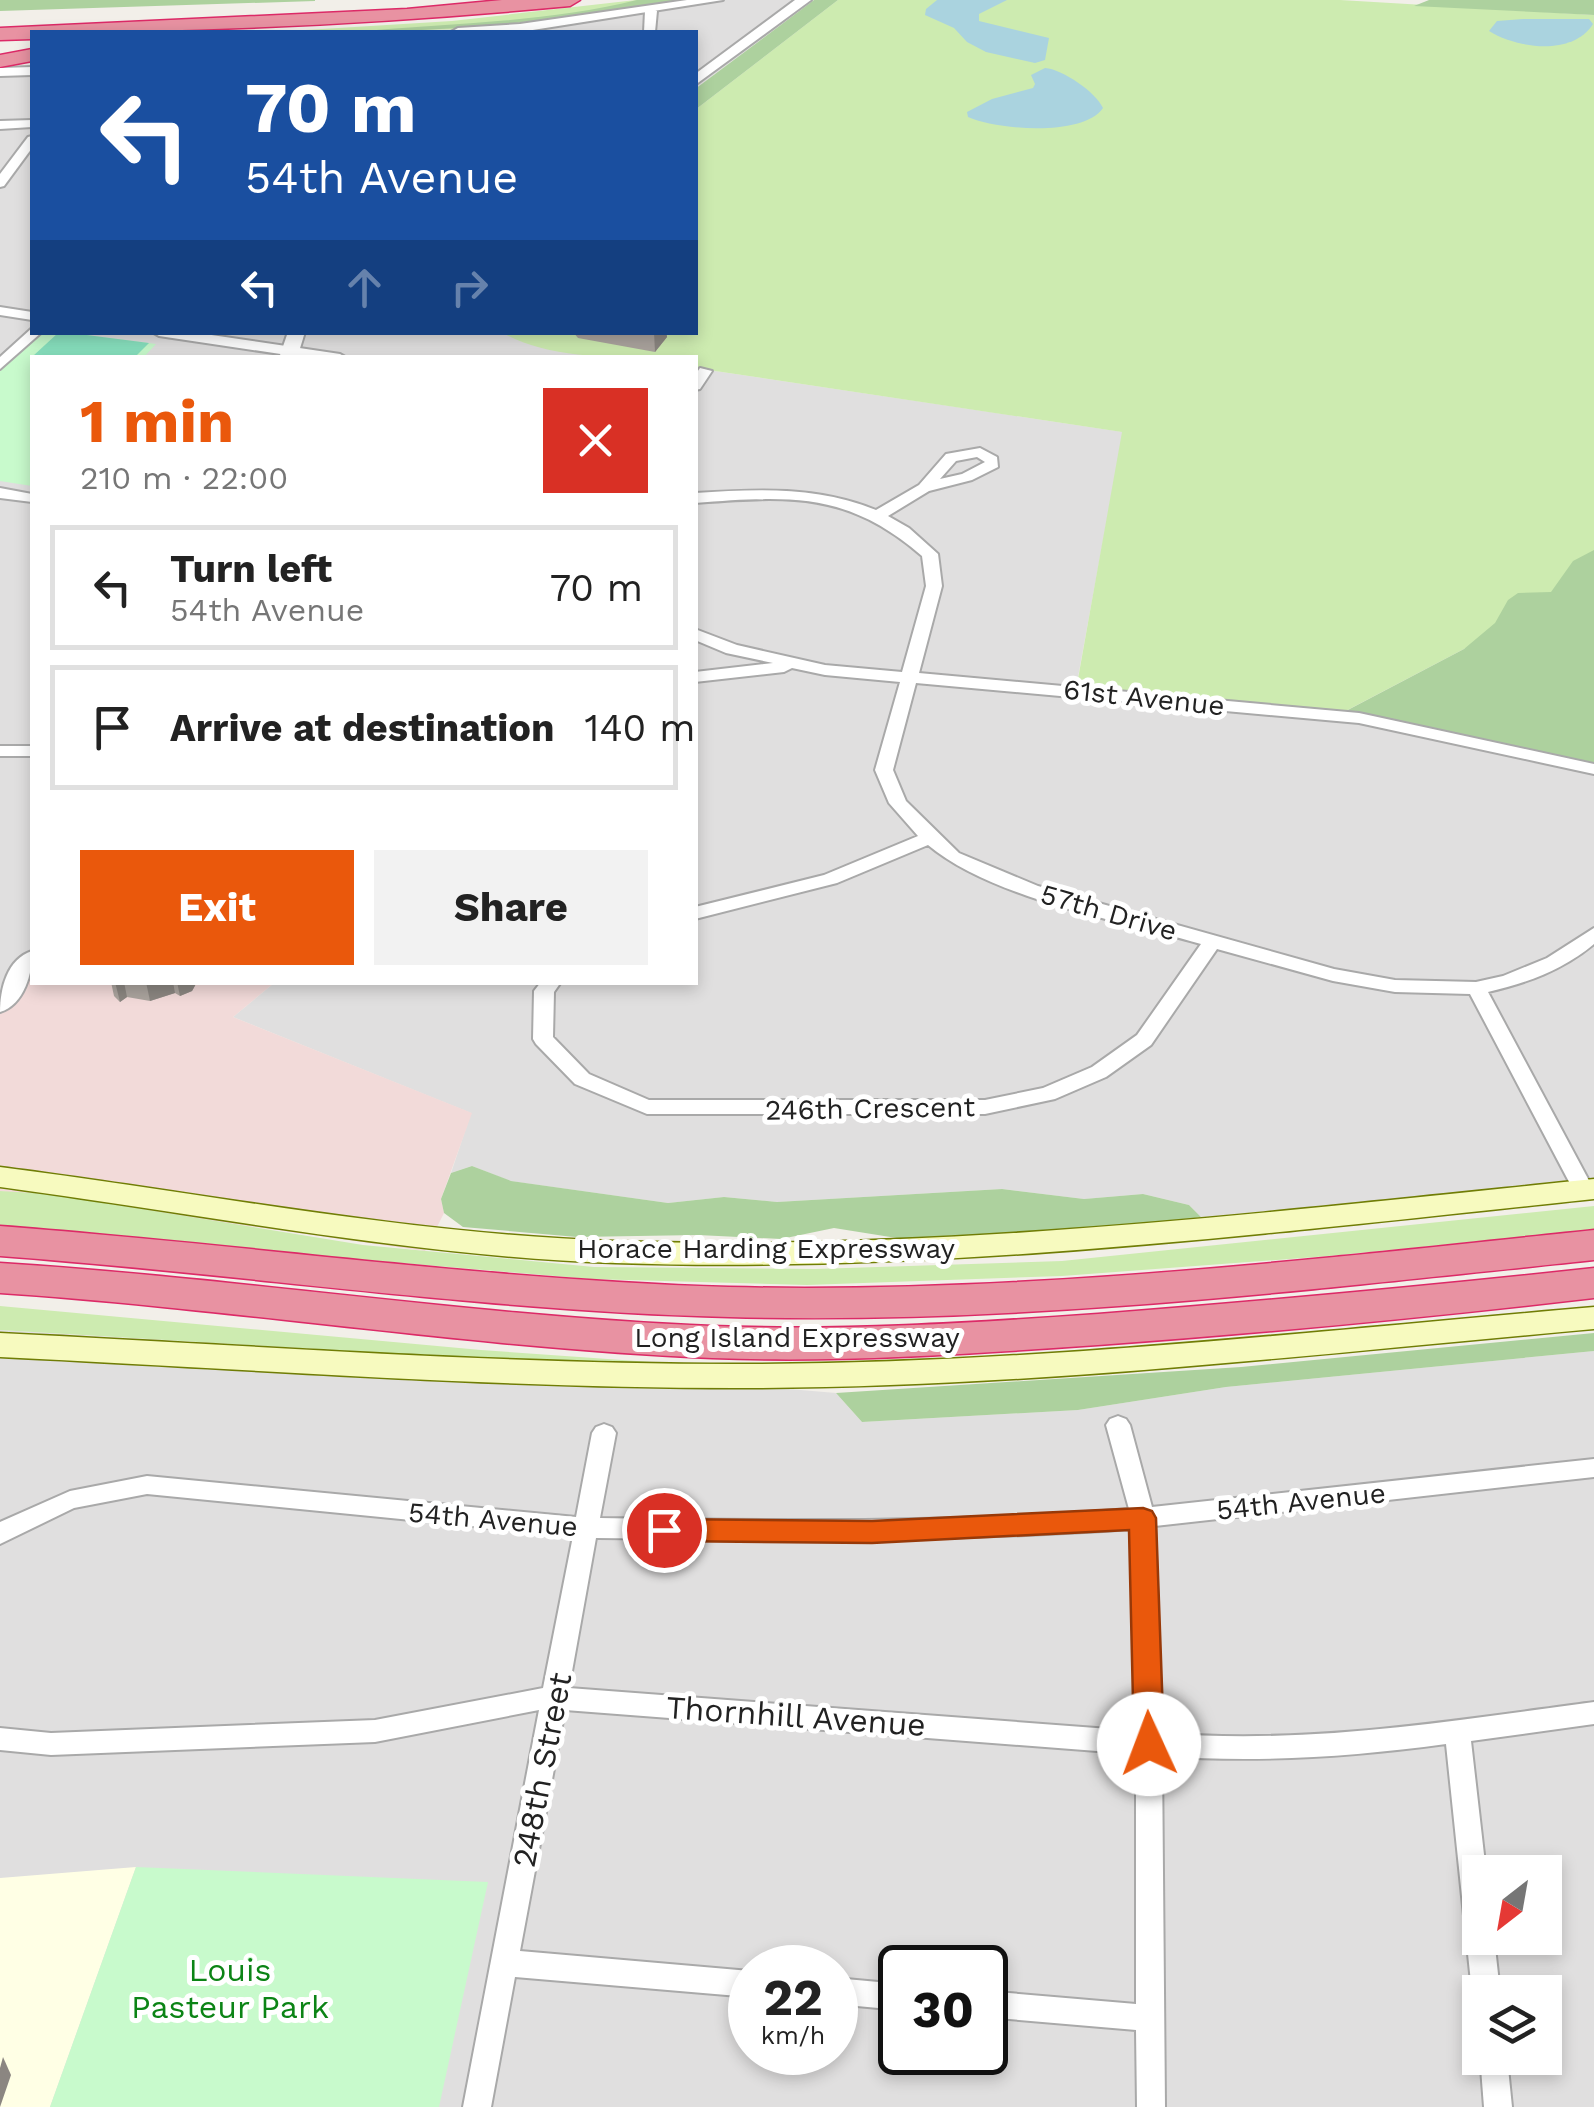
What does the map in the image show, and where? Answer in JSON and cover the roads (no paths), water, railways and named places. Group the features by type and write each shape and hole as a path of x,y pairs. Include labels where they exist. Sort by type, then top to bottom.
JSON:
{"highway":[{"path":"0,23 466,0"},
{"path":"81,30 407,14 570,0"},
{"path":"255,30 449,17 583,0"},
{"path":"0,34 30,33"},
{"path":"0,61 30,56"},
{"name":"Long Island Expressway","path":"0,1242 580,1294 768,1302 1019,1296 1594,1245"},
{"name":"Long Island Expressway","path":"0,1278 561,1333 774,1342 869,1342 1062,1332 1410,1303 1594,1283"}],"main road":[{"name":"Horace Harding Expressway","path":"0,1177 496,1243 611,1252 733,1254 843,1254 1083,1240 1589,1190"},
{"path":"0,1345 594,1373 756,1376 1032,1367 1594,1318"}],"street":[{"path":"519,30 716,0"},
{"path":"776,0 799,4"},
{"path":"698,79 799,4"},
{"path":"649,30 650,11"},
{"path":"0,72 30,71"},
{"path":"0,125 30,124"},
{"path":"0,183 30,143"},
{"path":"0,311 30,316"},
{"path":"0,366 32,335"},
{"path":"186,335 292,347 327,355"},
{"path":"698,382 705,371"},
{"path":"698,498 784,492 835,498 880,514 924,488"},
{"path":"0,493 30,498"},
{"name":"57th Drive","path":"880,514 930,554 934,567 934,586 884,770 898,803 952,857 987,875 1213,942 1368,982 1476,988 1526,975 1579,948 1594,934"},
{"name":"61st Avenue","path":"698,635 796,665 1359,718 1594,768"},
{"path":"703,676 732,648"},
{"path":"703,676 796,665"},
{"path":"0,751 30,751"},
{"path":"698,912 830,879 930,838"},
{"name":"246th Crescent","path":"549,985 544,991 543,1038 582,1079 647,1107 985,1107 1048,1094 1099,1072 1144,1040 1213,942"},
{"path":"0,1004 30,963"},
{"path":"1476,988 1589,1190"},
{"path":"1118,1425 1143,1518 1151,2107"},
{"name":"248th Street","path":"477,2107 604,1433"},
{"name":"54th Avenue","path":"0,1534 64,1501 147,1485 588,1528 872,1532 1143,1518 1594,1468"},
{"name":"Thornhill Avenue","path":"0,1740 51,1744 378,1730 458,1717 514,1699 556,1698 1149,1744 1298,1749 1594,1713"},
{"path":"1456,1731 1484,1975"},
{"path":"504,1963 728,1982"},
{"path":"1008,2006 1150,2018"},
{"path":"1495,2075 1498,2107"}],"water":[{"path":"937,0 1007,0 979,14 979,21 1049,38 1045,60 1035,63 986,52 967,42 954,28 925,15"},
{"path":"1589,19 1593,24 1584,34 1559,45 1529,45 1489,31 1497,21"},
{"path":"1045,68 1078,82 1103,108 1093,117 1059,127 1018,128 968,117 967,112 992,99 1033,88 1031,75"}],"park label":[{"name":"Louis Pasteur Park","path":"230,1988"}]}
